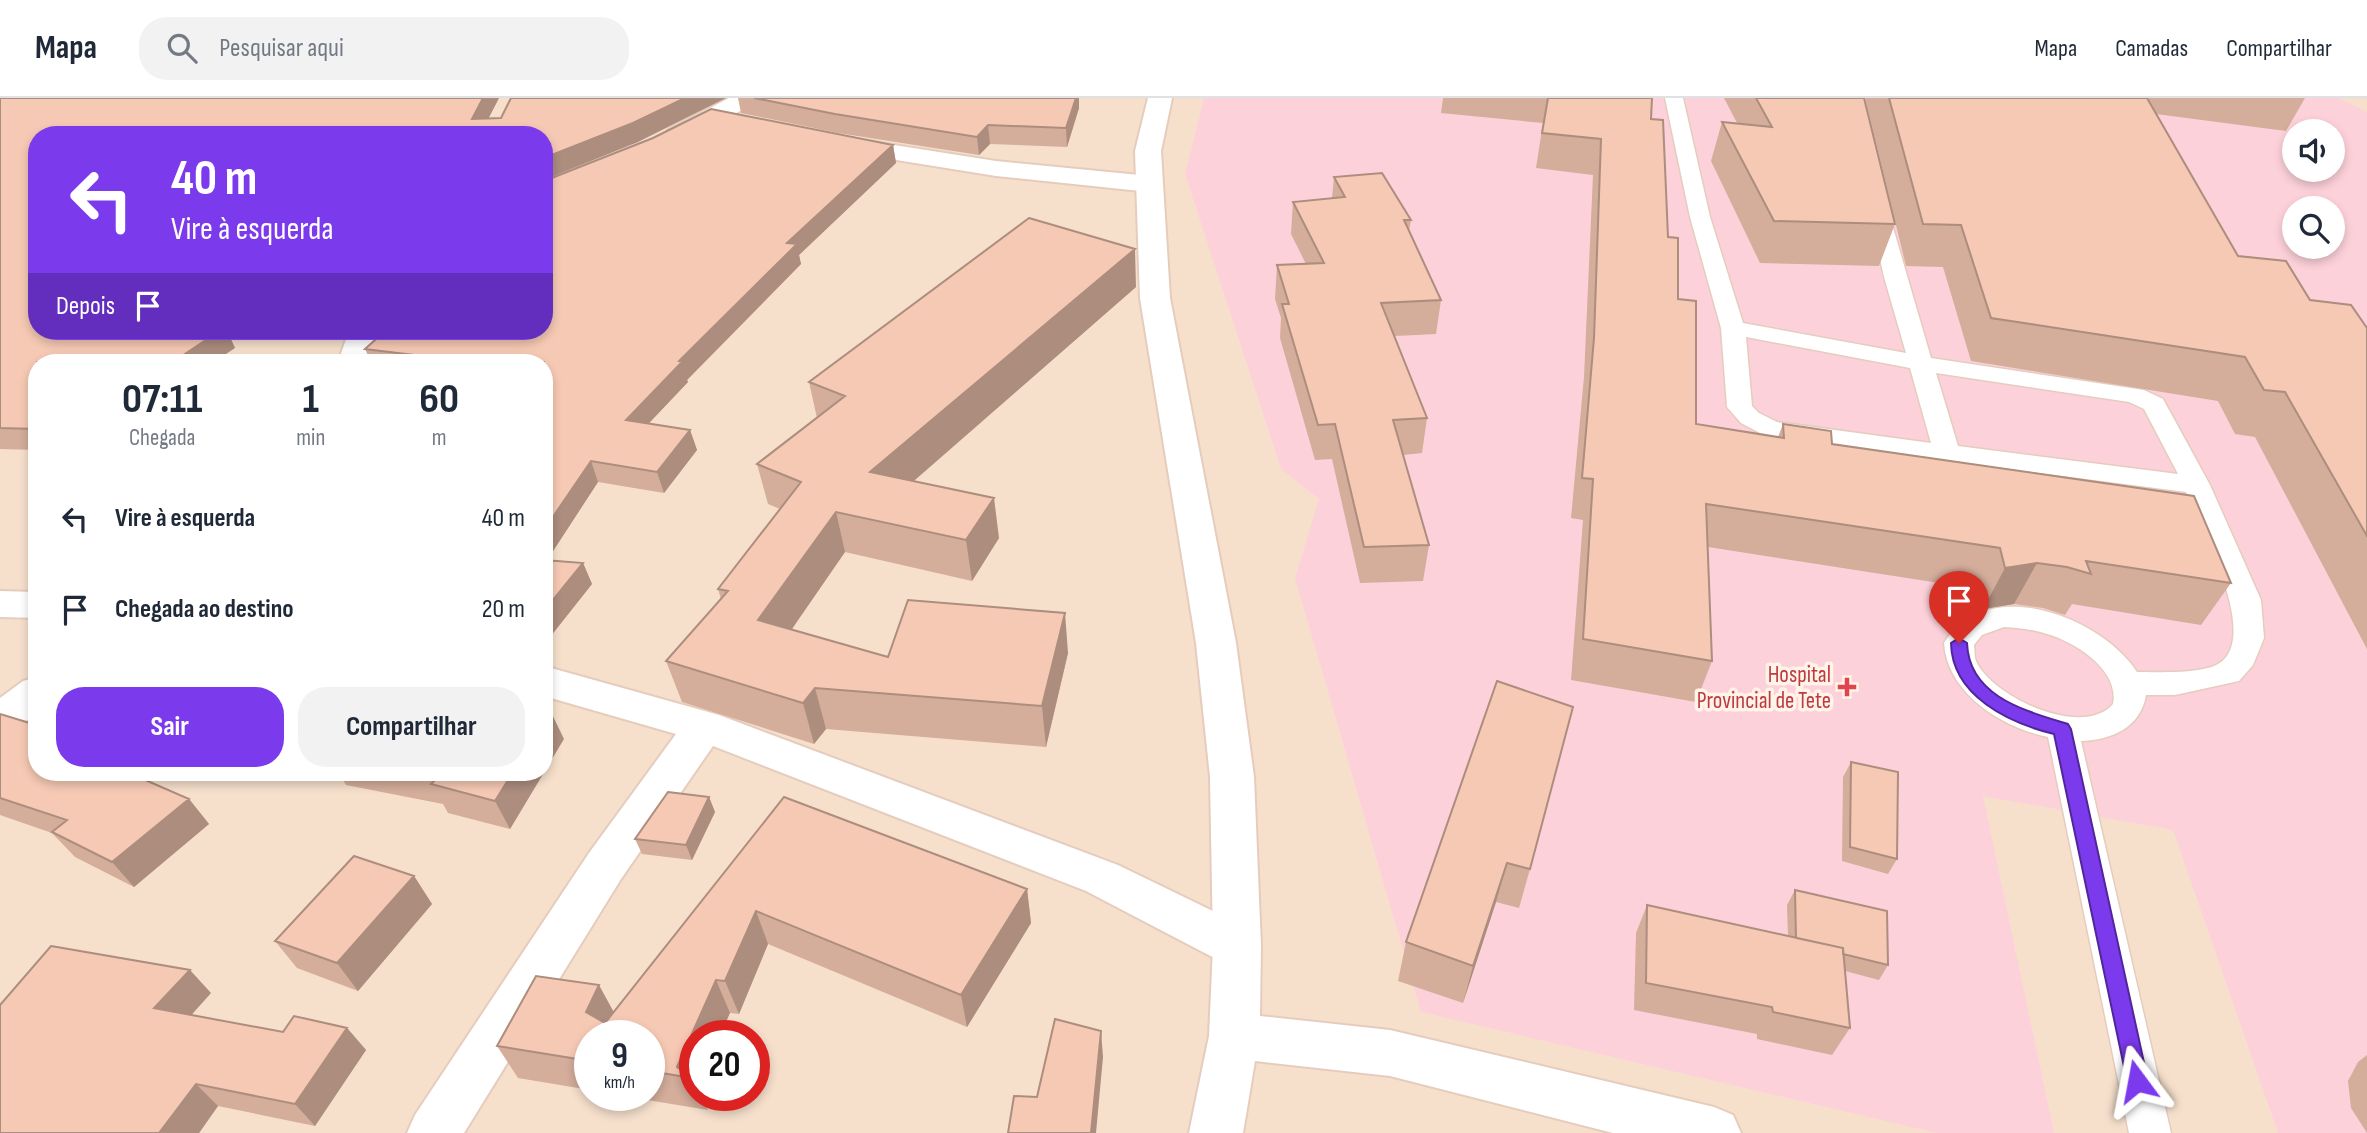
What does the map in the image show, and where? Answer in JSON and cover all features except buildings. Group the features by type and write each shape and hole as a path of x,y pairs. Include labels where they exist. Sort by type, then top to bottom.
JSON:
{"street":[{"path":"659,144 747,98"},
{"path":"1160,98 1148,151 1155,298 1216,643 1232,777 1237,946 1234,1036 1216,1133"},
{"path":"715,117 753,126"},
{"path":"816,141 1077,179 1150,184"},
{"path":"0,604 28,605"},
{"path":"553,684 704,726 1102,878 1237,946"},
{"path":"0,719 28,699"},
{"path":"435,1133 605,866 704,726"},
{"path":"1234,1036 1390,1053 1713,1133"}],"lane":[{"path":"1674,98 1700,217 1733,328 1740,407 1750,418 1769,428 1799,434 2197,485"},
{"path":"1875,187 1895,276 1947,453"},
{"path":"1733,328 1921,362 2135,395 2154,404 2197,485 2246,600 2249,638 2242,657 2228,673 2175,684 2128,683"},
{"path":"2002,617 2026,618 2052,624 2100,648 2116,664 2128,683 2131,700 2125,715 2110,725 2088,730 2062,729 2034,722 2007,710 1985,694 1969,677 1959,659 1959,643 1967,630 1981,621 2002,617"},
{"path":"2062,729 2150,1133"}],"shaded area":[{"path":"0,98 2367,98 2367,1133 0,1133"},
{"name":"Hospital Provincial de Tete","path":"1204,98 2339,98 2367,112 2367,1133 2278,1133 2173,830 1983,796 2054,1133 1937,1133 1421,1012 1295,578 1319,499 1281,469 1185,174"}],"place":[{"name":"Hospital Provincial de Tete","path":"1847,687"}],"route":[{"path":"1959,643 1959,659 1969,677 1985,694 2007,710 2034,722 2062,729 2137,1081"}]}
